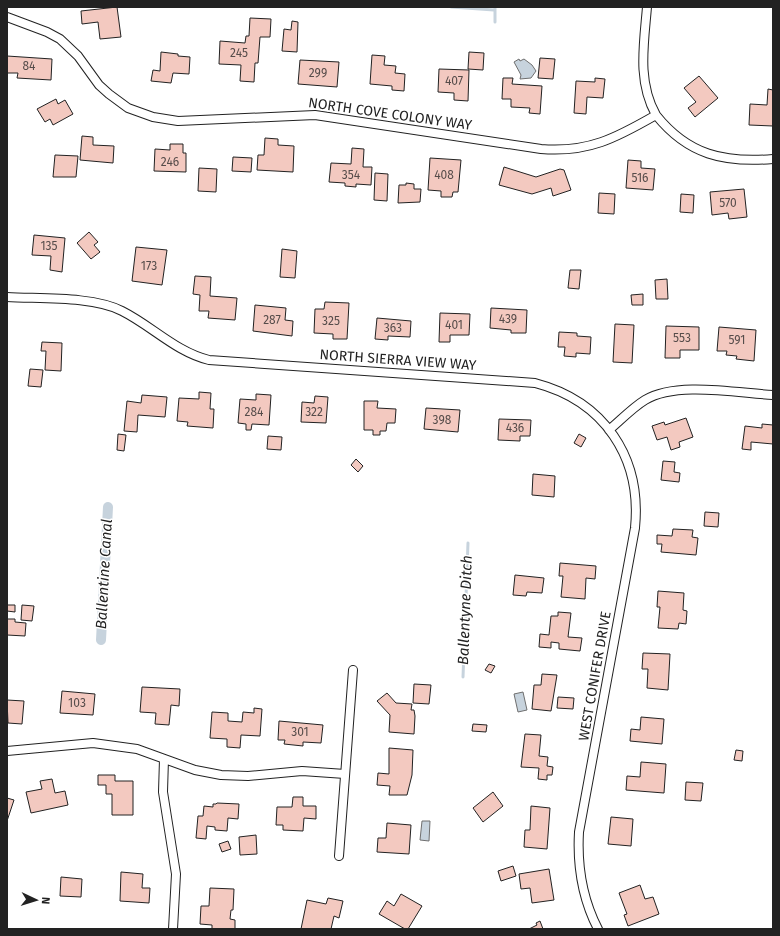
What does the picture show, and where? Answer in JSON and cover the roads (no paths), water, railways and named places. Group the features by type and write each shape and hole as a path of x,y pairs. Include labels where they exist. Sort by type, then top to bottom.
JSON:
{"street":[{"path":"647,7 643,77 648,100 656,116 677,138 698,150 735,159 773,159"},
{"name":"NORTH COVE COLONY WAY","path":"7,17 47,32 60,39 78,56 99,84 118,101 140,113 165,120 315,115 533,148 560,150 580,149 604,143 656,116"},
{"path":"7,24 17,21"},
{"name":"NORTH SIERRA VIEW WAY","path":"7,297 90,302 111,306 131,316 188,353 209,360 535,383 556,389 576,400 594,414 609,430"},
{"path":"609,430 636,406 650,397 665,392 687,390 773,395"},
{"name":"WEST CONIFER DRIVE","path":"598,929 588,908 582,886 578,852 579,832 635,528 636,506 634,483 627,462 609,430"},
{"path":"339,856 353,670"},
{"path":"7,752 93,743 127,747 195,770 221,775 248,776 302,771 344,774"},
{"path":"164,759 163,792 176,874 173,929"}],"waterway":[{"path":"451,7 494,10"},
{"name":"Ballentyne Ditch","path":"495,7 495,22"},
{"name":"Ballentine Canal","path":"101,640 108,507"},
{"name":"Ballentyne Ditch","path":"463,677 468,543"}]}
